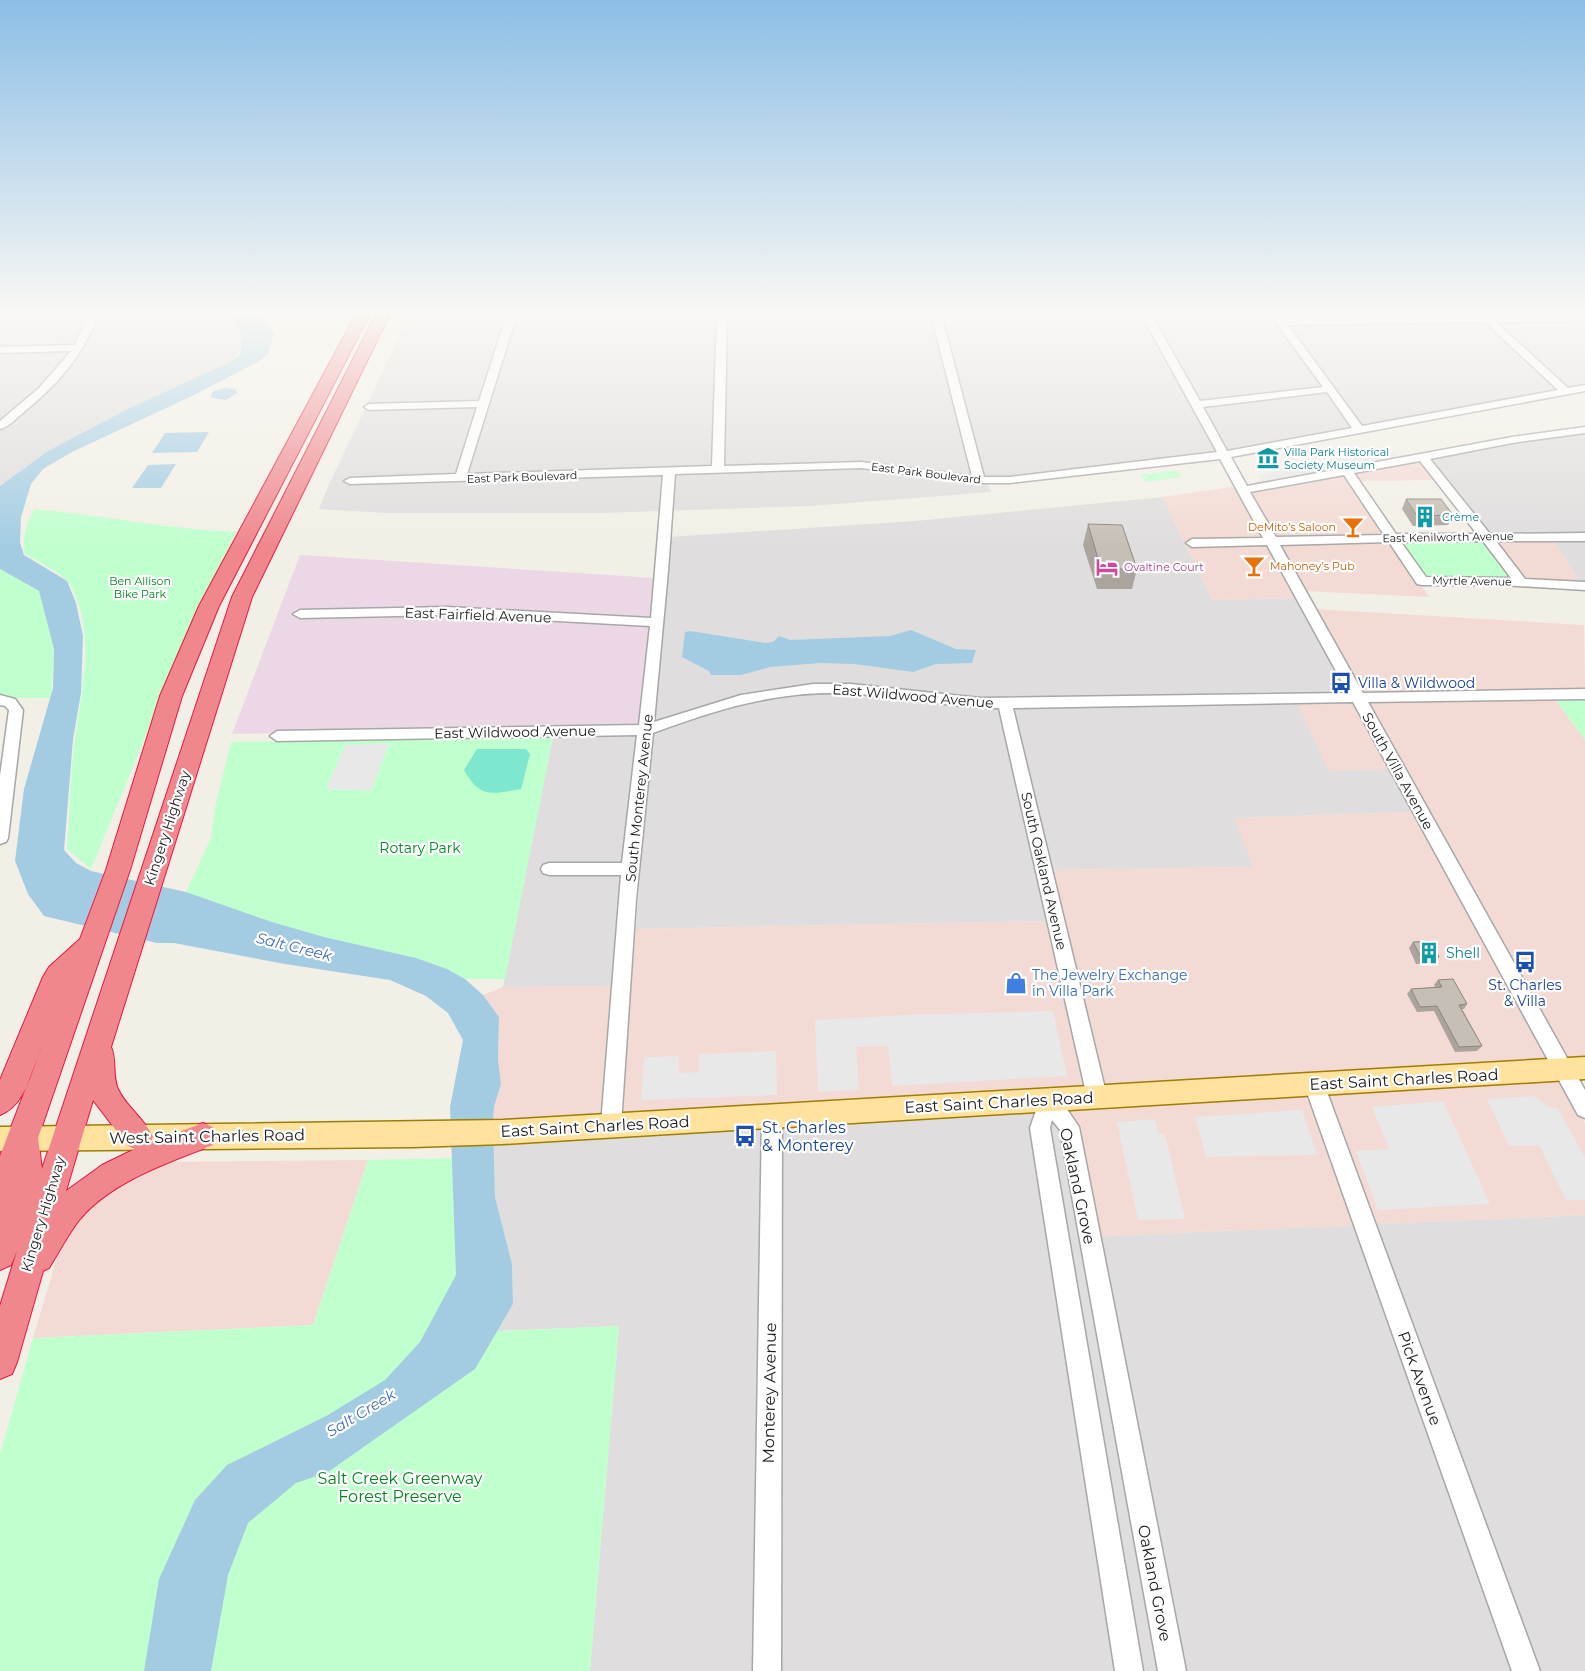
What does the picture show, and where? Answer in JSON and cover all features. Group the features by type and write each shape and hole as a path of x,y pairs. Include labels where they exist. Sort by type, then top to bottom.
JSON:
{"highway":[{"path":"0,1189 12,1139 93,940 118,870 170,696 209,606 322,392"},
{"name":"Kingery Highway","path":"0,1362 22,1282 66,1138 132,942 242,597 344,392"},
{"path":"0,1102 10,1091 52,985 58,976 93,940"},
{"path":"100,1040 104,1093 138,1138"},
{"path":"22,1282 70,1208 92,1189 146,1158 203,1136"},
{"path":"0,1254 27,1173 12,1139"}],"main road":[{"name":"East Saint Charles Road","path":"414,1135 503,1132 1574,1069"},
{"name":"West Saint Charles Road","path":"12,1139 414,1135"}],"street":[{"path":"0,426 41,392"},
{"path":"460,479 488,392"},
{"path":"718,470 720,392"},
{"path":"956,392 979,480"},
{"name":"South Villa Avenue","path":"1189,392 1358,697 1574,1069 1585,1109"},
{"path":"1196,405 1304,392"},
{"path":"1331,392 1360,431"},
{"name":"East Park Boulevard","path":"350,481 861,465 979,480 1010,480 1224,455 1566,392"},
{"path":"369,407 484,404"},
{"path":"1244,490 1424,458 1512,440 1585,430"},
{"path":"1424,458 1521,582"},
{"name":"South Monterey Avenue","path":"611,1125 630,869 647,730 667,523 670,472"},
{"path":"1348,472 1394,538"},
{"name":"East Kenilworth Avenue","path":"1192,543 1394,538 1585,537"},
{"name":"Myrtle Avenue","path":"1394,538 1422,581 1521,582 1585,586"},
{"name":"East Fairfield Avenue","path":"300,614 447,611 656,622"},
{"name":"East Wildwood Avenue","path":"277,736 647,730 678,718 740,699 811,689 854,689 941,700 1004,703 1585,694"},
{"path":"0,838 15,716 7,703"},
{"name":"South Oakland Avenue","path":"1004,703 1097,1097"},
{"path":"548,869 630,869"},
{"name":"Pick Avenue","path":"1314,1084 1526,1671"},
{"name":"Oakland Grove","path":"1049,1099 1040,1128 1129,1671"},
{"name":"Oakland Grove","path":"1049,1099 1069,1127 1172,1671"},
{"name":"Monterey Avenue","path":"767,1671 772,1116"}],"shaded area":[{"path":"0,392 174,392 0,485"},
{"path":"373,392 1559,392 1362,429 1216,452 984,479 992,492 810,506 600,513 386,513 319,509"},
{"path":"1585,433 1585,591 1551,536 1491,537 1429,460 1524,440"},
{"path":"1387,449 1401,459 1265,484 1259,476 1290,467"},
{"path":"1423,459 1439,480 1357,481 1352,474"},
{"path":"1347,474 1429,597 1304,591 1248,492"},
{"path":"1238,486 1299,598 1212,600 1163,497"},
{"path":"1163,497 1212,600 1299,598 1352,694 998,700 1050,921 636,929 651,726 668,537 915,521"},
{"path":"1551,536 1581,584 1524,580 1491,537"},
{"path":"300,555 655,578 642,727 232,734"},
{"path":"1315,609 1584,625 1585,690 1360,694"},
{"path":"1554,698 1585,740 1585,1062 1568,1062 1364,700"},
{"path":"1355,700 1391,769 1329,771 1296,701"},
{"path":"1296,701 1391,769 1415,812 1235,818 1254,867 1050,870 1009,706"},
{"path":"640,733 614,986 503,987 553,737"},
{"path":"389,743 371,791 326,789 345,745"},
{"path":"1415,812 1553,1065 1101,1092 1050,870 1253,867 1234,818"},
{"path":"1050,921 1088,1091 620,1117 636,929"},
{"path":"614,986 602,1118 493,1123 494,1107 501,1084 498,1059 499,1017 483,995 503,987"},
{"path":"1053,1011 1067,1076 892,1086 888,1046 856,1047 859,1090 818,1092 815,1020 905,1015"},
{"path":"776,1051 777,1095 641,1100 644,1057 679,1056 679,1073 699,1072 699,1054"},
{"path":"1560,1076 1585,1123 1585,1215 1083,1237 1058,1106"},
{"path":"1534,1096 1550,1108 1558,1108 1585,1158 1585,1200 1566,1200 1539,1145 1509,1146 1487,1099"},
{"path":"1443,1101 1490,1204 1378,1210 1356,1151 1389,1149 1372,1107"},
{"path":"1058,1106 1083,1237 1585,1215 1585,1671 590,1671 619,1326 497,1331 513,1304 512,1264 495,1197 493,1140"},
{"path":"1302,1110 1317,1155 1206,1157 1195,1117"},
{"path":"1155,1119 1159,1134 1165,1134 1185,1219 1138,1220 1117,1122"},
{"path":"368,1160 313,1325 33,1338 64,1234 79,1208 164,1162"}],"green space":[{"path":"1176,470 1182,477 1146,482 1140,475"},
{"name":"Ben Allison Bike Park","path":"34,509 185,528 236,532 208,590 158,706 91,869 67,849 73,753 84,680 85,640 83,620 78,601 66,579 56,571 25,554 24,536"},
{"path":"1484,539 1517,579 1424,579 1398,540"},
{"path":"0,569 39,591 54,649 51,698 16,698 0,694"},
{"path":"1554,698 1585,698 1585,740"},
{"name":"Rotary Park","path":"553,737 505,979 465,979 447,969 416,958 324,937 272,922 186,892 211,838 215,807 231,742"},
{"path":"477,749 526,749 530,754 521,789 494,793 481,790 476,786 464,770"},
{"name":"Salt Creek Greenway Forest Preserve","path":"494,1157 495,1197 512,1264 513,1304 498,1331 619,1326 590,1671 0,1671 0,1454 33,1338 313,1325 368,1160"}],"water":[{"name":"Salt Creek","path":"165,392 200,392 72,452 43,469 31,484 21,517 20,543 24,555 67,581 76,603 83,636 81,693 73,739 64,850 76,863 91,871 186,892 272,922 324,937 416,958 447,969 465,979 483,995 499,1017 498,1059 501,1084 494,1107 493,1123 495,1197 512,1264 513,1304 475,1369 328,1472 296,1483 248,1523 228,1575 211,1671 144,1671 159,1579 195,1500 227,1465 328,1415 385,1380 420,1342 456,1275 450,1107 463,1040 448,1013 426,996 390,980 285,964 174,943 157,943 44,916 28,894 15,861 24,789 53,688 54,649 39,591 0,569 0,486 48,451"},
{"path":"212,392 237,393 226,400 211,398"},
{"path":"209,432 197,452 152,453 165,433"},
{"path":"176,464 161,488 132,488 148,465"},
{"path":"911,630 956,649 976,650 972,663 936,664 913,672 855,664 820,663 770,667 741,675 711,675 709,671 682,657 685,632 690,631 765,643 773,642 779,636 790,640 890,636"}],"building":[{"path":"1406,499 1441,499 1453,515 1417,516"},
{"path":"1088,524 1122,525 1137,569 1101,569"},
{"path":"1431,941 1439,957 1421,957 1413,942"},
{"path":"1453,979 1467,1004 1459,1005 1482,1046 1459,1047 1437,1006 1420,1007 1411,989 1442,987 1438,980"}],"place":[{"name":"Villa Park Historical Society Museum","path":"1268,458"},
{"name":"Crème","path":"1425,517"},
{"name":"DeMito’s Saloon","path":"1353,527"},
{"name":"Mahoney’s Pub","path":"1254,566"},
{"name":"Ovaltine Court","path":"1107,567"},
{"name":"Villa & Wildwood","path":"1341,683"},
{"name":"Shell","path":"1429,953"},
{"name":"St. Charles & Villa","path":"1525,962"},
{"name":"The Jewelry Exchange in Villa Park","path":"1016,983"},
{"name":"St. Charles & Monterey","path":"745,1136"}]}
